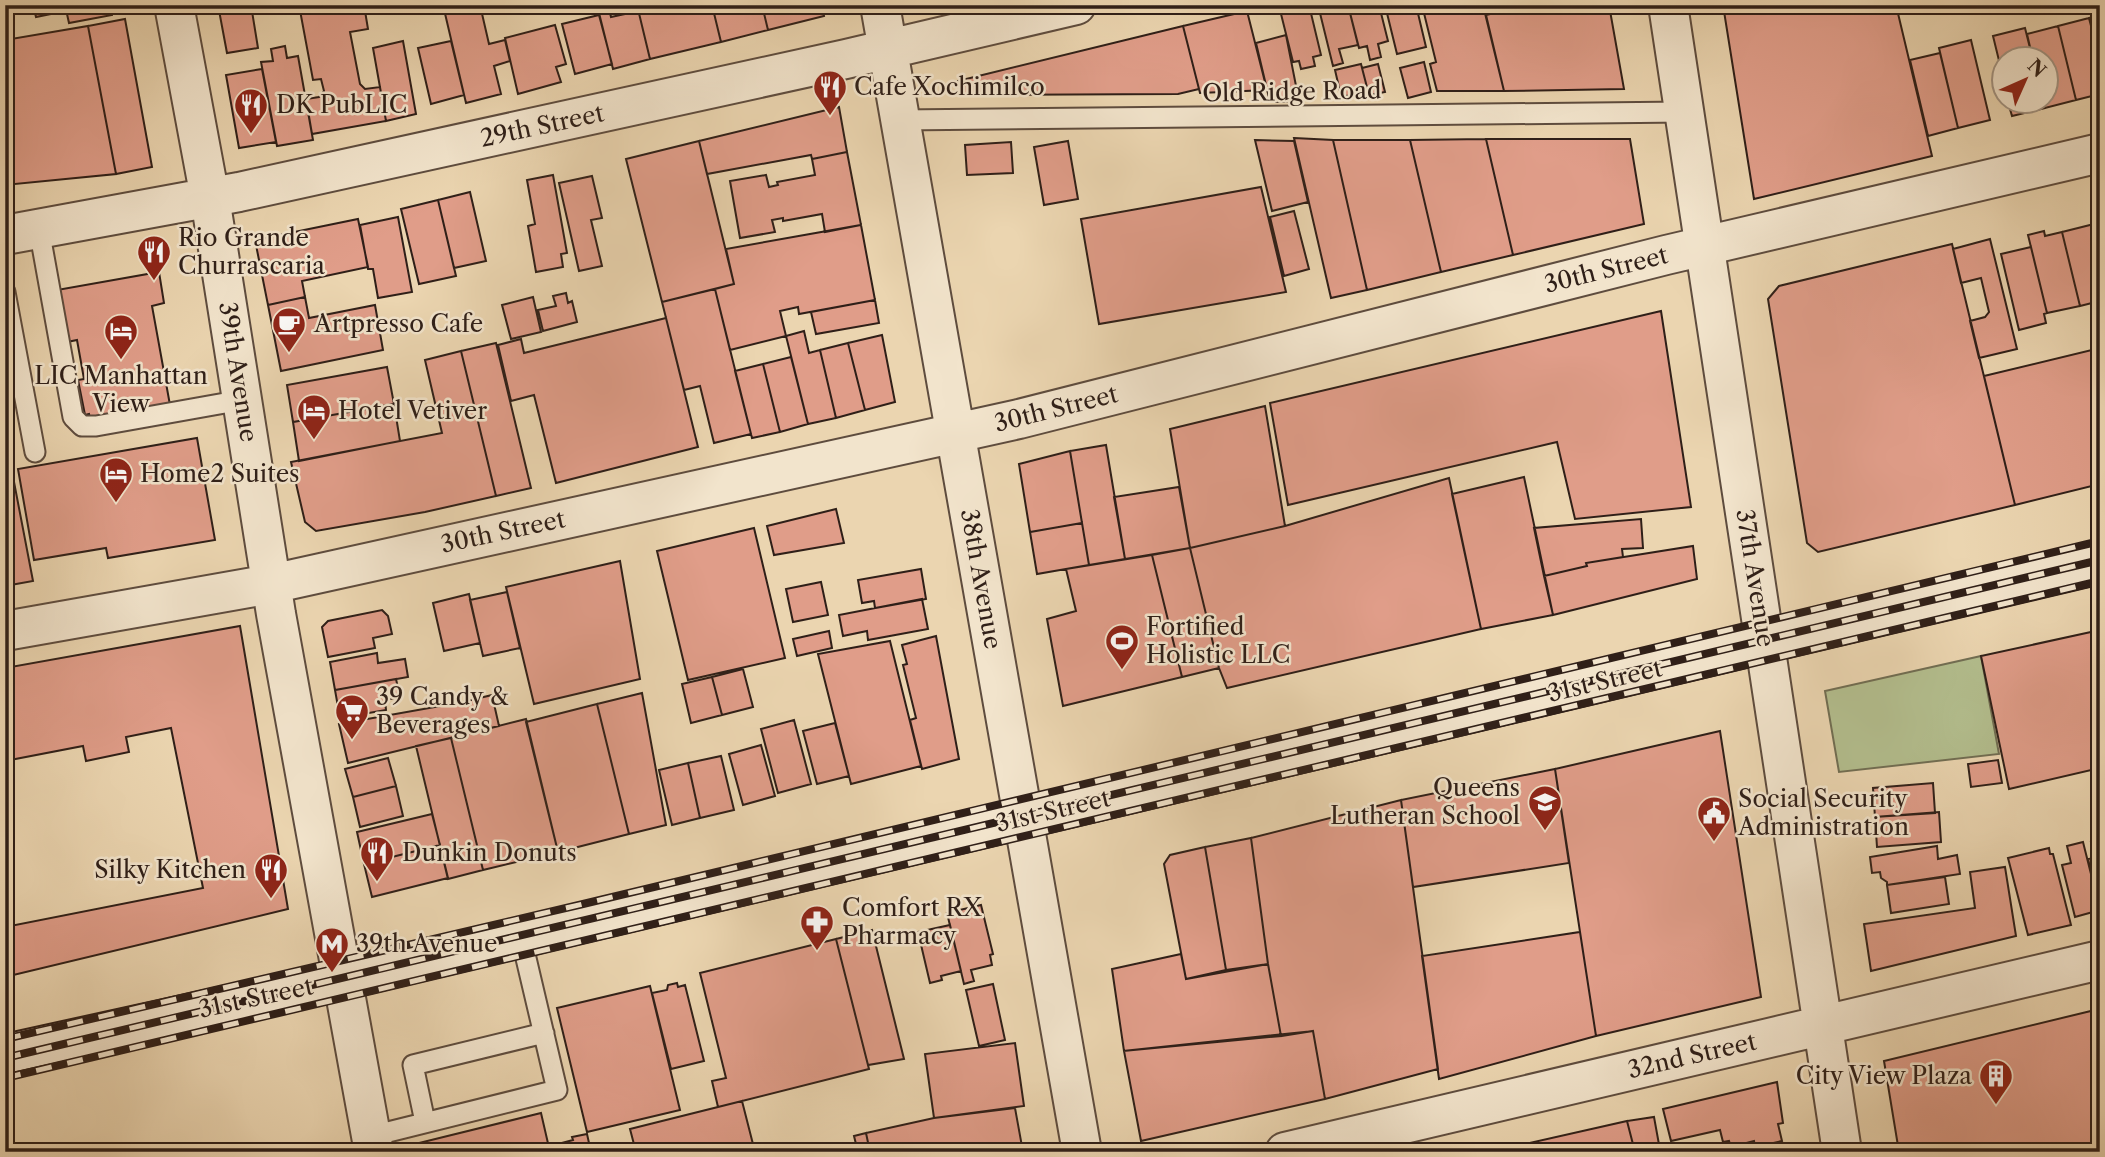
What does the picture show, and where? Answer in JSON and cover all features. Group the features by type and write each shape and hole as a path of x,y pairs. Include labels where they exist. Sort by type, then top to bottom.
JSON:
{"street":[{"name":"39th Avenue","path":"174,5 210,198 271,584 373,1144"},
{"name":"38th Avenue","path":"880,5 1082,1152"},
{"name":"29th Street","path":"22,232 210,198 888,50 1076,5"},
{"name":"37th Avenue","path":"1668,5 1842,1152"},
{"name":"30th Street","path":"5,631 271,584 1033,416 1704,246 2100,153"},
{"name":"31st Street","path":"5,1054 342,979 2100,564"},
{"name":"32nd Street","path":"1285,1152 2100,960"}],"lane":[{"name":"Old Ridge Road","path":"900,120 1684,112"},
{"path":"22,232 73,417 82,426 96,426 242,400"},
{"path":"5,292 35,452"},
{"path":"373,1144 425,1122 557,1090 521,937"},
{"path":"425,1122 412,1065 544,1033"}],"green space":[{"path":"1981,656 1999,754 1839,772 1825,691"}],"building":[{"path":"33,5 54,5 56,13 36,17"},
{"path":"65,5 111,5 112,15 69,23"},
{"path":"218,5 251,5 258,48 227,53"},
{"path":"299,5 364,5 368,29 350,32 360,84 365,89 380,87 386,121 312,134 306,99 319,97 324,91 321,79 313,80"},
{"path":"443,5 480,5 489,44 505,40 510,61 494,66 501,94 466,103"},
{"path":"597,5 608,5 611,17 625,14 622,5 637,5 650,59 613,69"},
{"path":"637,5 712,5 721,42 650,59"},
{"path":"712,5 762,5 768,30 721,42"},
{"path":"762,5 822,5 824,16 768,30"},
{"path":"1296,5 1309,5 1321,55 1313,57 1315,66 1301,69 1299,61 1293,62 1280,10"},
{"path":"1318,5 1348,5 1358,45 1339,49 1343,63 1333,66"},
{"path":"1348,5 1379,5 1388,41 1378,44 1381,57 1370,60 1367,46 1359,48"},
{"path":"1385,5 1416,5 1426,47 1397,54"},
{"path":"1422,5 1483,5 1504,91 1437,91 1430,64 1436,62"},
{"path":"1483,5 1527,5 1486,15"},
{"path":"1527,5 1609,5 1624,89 1504,91 1486,15"},
{"path":"1723,5 1896,5 1932,156 1754,199"},
{"path":"1247,11 1267,90 1200,93 1183,26"},
{"path":"599,15 612,64 575,74 562,24"},
{"path":"2100,16 2100,61 2089,18"},
{"path":"2089,18 2100,61 2100,94 2076,100 2058,26"},
{"path":"125,19 152,167 116,174 88,26"},
{"path":"555,25 566,64 556,67 561,82 518,94 505,38"},
{"path":"88,26 116,174 5,185 5,40"},
{"path":"1183,26 1199,89 1178,94 962,95 958,81"},
{"path":"2058,26 2076,100 2060,104 2060,46 2030,46 2027,34"},
{"path":"2025,28 2030,46 1995,46 1993,36"},
{"path":"1286,35 1299,101 1270,102 1256,43"},
{"path":"1971,40 1990,120 1958,128 1939,48"},
{"path":"403,41 416,114 386,121 373,48"},
{"path":"451,41 464,95 431,104 418,48"},
{"path":"285,46 287,58 298,56 313,140 277,146 261,62 273,61 271,49"},
{"path":"1940,53 1958,128 1928,136 1910,60"},
{"path":"1424,62 1431,92 1408,98 1400,68"},
{"path":"1361,64 1369,95 1341,96 1335,70"},
{"path":"1378,64 1385,92 1369,95 1362,68"},
{"path":"262,69 276,142 239,148 226,75"},
{"path":"839,107 847,152 812,159 811,155 707,174 699,141"},
{"path":"1294,138 1333,140 1367,290 1331,298"},
{"path":"1486,139 1513,255 1441,272 1410,140"},
{"path":"1486,139 1630,139 1644,224 1513,255"},
{"path":"1255,140 1294,141 1308,202 1272,211"},
{"path":"1333,140 1410,140 1441,272 1367,290"},
{"path":"699,141 734,284 662,302 626,159"},
{"path":"1068,141 1078,199 1044,205 1034,147"},
{"path":"1011,142 1013,173 967,175 965,145"},
{"path":"847,152 861,225 825,232 822,214 783,221 783,218 772,220 775,232 740,238 730,181 766,175 769,187 778,185 777,182 815,175 812,159"},
{"path":"553,175 567,253 561,254 563,267 536,272 528,226 535,224 527,180"},
{"path":"592,176 602,218 591,220 602,266 579,271 559,183"},
{"path":"1261,187 1286,292 1099,324 1081,219"},
{"path":"470,192 486,261 454,268 438,200"},
{"path":"438,200 456,276 419,284 401,209"},
{"path":"1294,211 1309,269 1284,276 1270,217"},
{"path":"398,217 412,292 378,298 373,269 368,269 360,225"},
{"path":"358,219 368,267 302,281 305,297 268,305 255,240"},
{"path":"2100,223 2100,249 2094,224"},
{"path":"2094,224 2100,249 2100,301 2080,306 2062,232"},
{"path":"861,225 875,300 799,314 798,307 780,311 786,336 730,350 715,289 734,284 726,249"},
{"path":"2044,231 2045,236 2062,232 2080,306 2047,313 2028,235"},
{"path":"1990,239 2017,349 1979,358 1970,321 1985,317 1989,312 1981,278 1961,283 1953,249"},
{"path":"1952,244 2015,505 1818,552 1807,543 1768,299 1779,286"},
{"path":"2031,247 2047,313 2044,314 2046,323 2019,330 2001,254"},
{"name":"LIC Manhattan View","path":"159,272 164,303 152,306 170,405 90,419 89,414 85,415 78,380 84,379 77,340 67,342 57,290"},
{"path":"715,289 751,434 714,443 700,386 684,390 662,302"},
{"path":"566,293 568,303 572,301 577,322 543,331 538,310 556,306 553,296"},
{"path":"305,297 309,318 375,305 383,350 281,371 268,305"},
{"path":"533,297 541,332 511,339 502,305"},
{"path":"875,300 879,323 816,334 811,312"},
{"path":"1661,311 1691,507 1575,519 1557,442 1288,505 1270,403"},
{"path":"666,318 698,447 556,483 534,395 511,401 498,345 521,339 524,353"},
{"path":"804,331 809,353 820,350 836,418 808,424 786,336"},
{"path":"882,335 895,402 865,410 848,343"},
{"path":"496,343 531,488 496,496 461,351"},
{"path":"848,343 865,410 836,418 820,350"},
{"path":"2100,348 2100,484 2015,505 1984,376"},
{"path":"461,351 496,496 425,512 316,531 305,522 291,462 442,433 425,360"},
{"path":"791,357 808,424 780,432 763,364"},
{"path":"763,364 780,432 752,438 735,371"},
{"path":"387,367 394,404 293,422 287,385"},
{"path":"394,404 400,441 299,461 293,422"},
{"path":"1265,406 1285,526 1190,548 1170,429"},
{"path":"5,435 33,581 5,586"},
{"name":"Home2 Suites","path":"197,438 215,540 108,558 106,548 34,560 18,469"},
{"path":"1106,445 1125,559 1089,565 1070,451"},
{"path":"1070,451 1082,523 1030,532 1019,464"},
{"path":"1524,477 1553,615 1481,629 1452,494"},
{"path":"1449,478 1481,629 1227,688 1219,668 1190,548 1285,526"},
{"path":"1179,487 1190,548 1125,559 1114,497"},
{"path":"836,509 844,543 774,555 767,526"},
{"path":"1641,519 1643,548 1622,549 1623,557 1586,563 1587,566 1544,576 1534,528"},
{"path":"1082,523 1089,565 1037,574 1030,532"},
{"path":"754,528 785,658 688,680 657,551"},
{"path":"1693,546 1697,579 1553,615 1544,576 1587,566 1586,563"},
{"path":"1190,548 1219,668 1182,677 1152,555"},
{"path":"1152,555 1182,677 1063,706 1047,619 1076,611 1066,569"},
{"path":"620,561 640,679 534,704 506,587"},
{"path":"921,569 926,599 875,608 874,601 862,603 858,580"},
{"path":"821,582 828,615 793,622 786,589"},
{"path":"507,592 520,648 483,656 470,600"},
{"path":"469,594 480,643 444,651 433,603"},
{"path":"922,599 928,629 868,640 867,631 843,636 839,615"},
{"path":"382,610 388,616 392,634 373,638 375,648 328,657 322,627 328,621"},
{"path":"240,626 288,909 5,977 5,927 203,888 171,728 126,737 129,752 86,761 83,746 5,761 5,668"},
{"path":"2100,630 2100,768 2009,789 1981,656"},
{"path":"829,631 832,648 797,656 793,639"},
{"path":"936,636 959,759 922,769 910,720 916,718 903,665 907,664 902,645"},
{"path":"890,641 921,766 851,784 818,654"},
{"path":"377,653 378,663 405,659 408,677 335,690 330,662"},
{"path":"743,669 753,707 722,715 712,677"},
{"path":"712,677 722,715 691,723 682,684"},
{"path":"396,679 400,697 385,700 386,710 340,718 335,690"},
{"path":"642,693 666,825 629,834 597,704"},
{"path":"492,695 499,726 348,763 339,724"},
{"path":"597,704 629,834 558,852 526,722"},
{"path":"526,719 558,852 483,870 451,738"},
{"path":"794,720 811,784 778,793 761,729"},
{"path":"835,723 849,776 817,784 803,731"},
{"path":"1720,731 1761,997 1596,1036 1555,769"},
{"path":"451,738 483,870 448,879 416,746"},
{"path":"761,745 775,796 743,805 729,754"},
{"path":"721,756 734,810 700,818 688,763"},
{"path":"388,758 396,786 353,797 345,769"},
{"path":"1998,760 2002,783 1971,787 1968,764"},
{"path":"688,763 700,818 672,825 659,770"},
{"path":"1555,769 1569,863 1413,887 1401,800"},
{"path":"1933,783 1935,813 1875,817 1873,788"},
{"path":"396,786 403,816 360,827 353,797"},
{"path":"1401,800 1438,1069 1325,1099 1313,1031 1281,1036 1251,838"},
{"path":"1939,812 1941,842 1877,847 1875,817"},
{"path":"432,814 440,845 364,864 357,832"},
{"path":"1251,838 1268,964 1226,970 1205,847"},
{"path":"2100,840 2100,909 2088,859 2095,858 2091,842"},
{"path":"2083,842 2100,910 2075,917 2062,865 2071,863 2067,846"},
{"path":"440,845 448,878 372,897 364,864"},
{"path":"1937,846 1938,859 1957,855 1960,874 1887,885 1880,872 1872,873 1870,857"},
{"path":"1205,847 1226,970 1186,979 1164,864 1170,855"},
{"path":"2049,848 2050,854 2053,854 2071,925 2028,935 2008,858"},
{"path":"2005,867 2016,936 1871,971 1864,924 1975,908 1970,872"},
{"path":"1945,877 1949,904 1891,913 1887,885"},
{"path":"981,905 993,954 990,955 992,965 971,970 974,981 964,984 947,913"},
{"path":"950,925 961,971 941,976 942,980 930,983 918,932"},
{"path":"872,930 904,1059 868,1065 836,939"},
{"path":"1580,932 1596,1036 1439,1079 1422,956"},
{"path":"836,939 869,1069 718,1107 712,1081 726,1078 700,973"},
{"path":"1181,954 1186,979 1268,964 1281,1036 1124,1051 1112,969"},
{"path":"677,983 678,987 685,985 704,1061 671,1069 652,993 667,990 668,985"},
{"path":"993,984 1005,1040 979,1046 966,990"},
{"path":"650,986 680,1110 587,1132 557,1008"},
{"name":"City View Plaza","path":"2095,1010 2100,1030 2100,1152 1899,1152 1884,1061"},
{"path":"1313,1031 1325,1099 1141,1141 1124,1051"},
{"path":"1015,1043 1024,1106 934,1118 925,1054"},
{"path":"1777,1082 1783,1123 1778,1124 1782,1141 1755,1147 1754,1141 1731,1147 1729,1141 1723,1142 1720,1130 1671,1141 1663,1109"},
{"path":"742,1101 755,1152 636,1152 630,1129"},
{"path":"1015,1108 1023,1152 870,1152 866,1133 934,1118"},
{"path":"541,1113 550,1152 420,1152 419,1143"},
{"path":"1654,1117 1660,1150 1673,1149 1672,1152 1635,1152 1627,1121"},
{"path":"1627,1121 1635,1152 1490,1152"},
{"path":"866,1133 870,1152 850,1152 857,1148 854,1136"},
{"path":"587,1134 591,1152 560,1152 558,1144"},
{"path":"1710,1147 1710,1152 1673,1152"}],"railway":[{"path":"5,1039 583,904 2100,541"},
{"path":"5,1058 2100,560"},
{"path":"5,1078 2100,581"}],"place":[{"name":"Cafe Xochimilco","path":"830,117"},
{"name":"DK PubLIC","path":"251,135"},
{"name":"Rio Grande Churrascaria","path":"154,282"},
{"name":"Artpresso Cafe","path":"289,354"},
{"name":"LIC Manhattan View","path":"121,361"},
{"name":"Hotel Vetiver","path":"314,441"},
{"name":"Home2 Suites","path":"116,504"},
{"name":"Fortified Holistic LLC","path":"1122,671"},
{"name":"39 Candy & Beverages","path":"352,741"},
{"name":"Queens Lutheran School","path":"1545,832"},
{"name":"Social Security Administration","path":"1714,843"},
{"name":"Dunkin Donuts","path":"377,883"},
{"name":"Silky Kitchen","path":"271,900"},
{"name":"Comfort RX Pharmacy","path":"817,952"},
{"name":"39th Avenue","path":"332,974"},
{"name":"City View Plaza","path":"1996,1106"}]}
